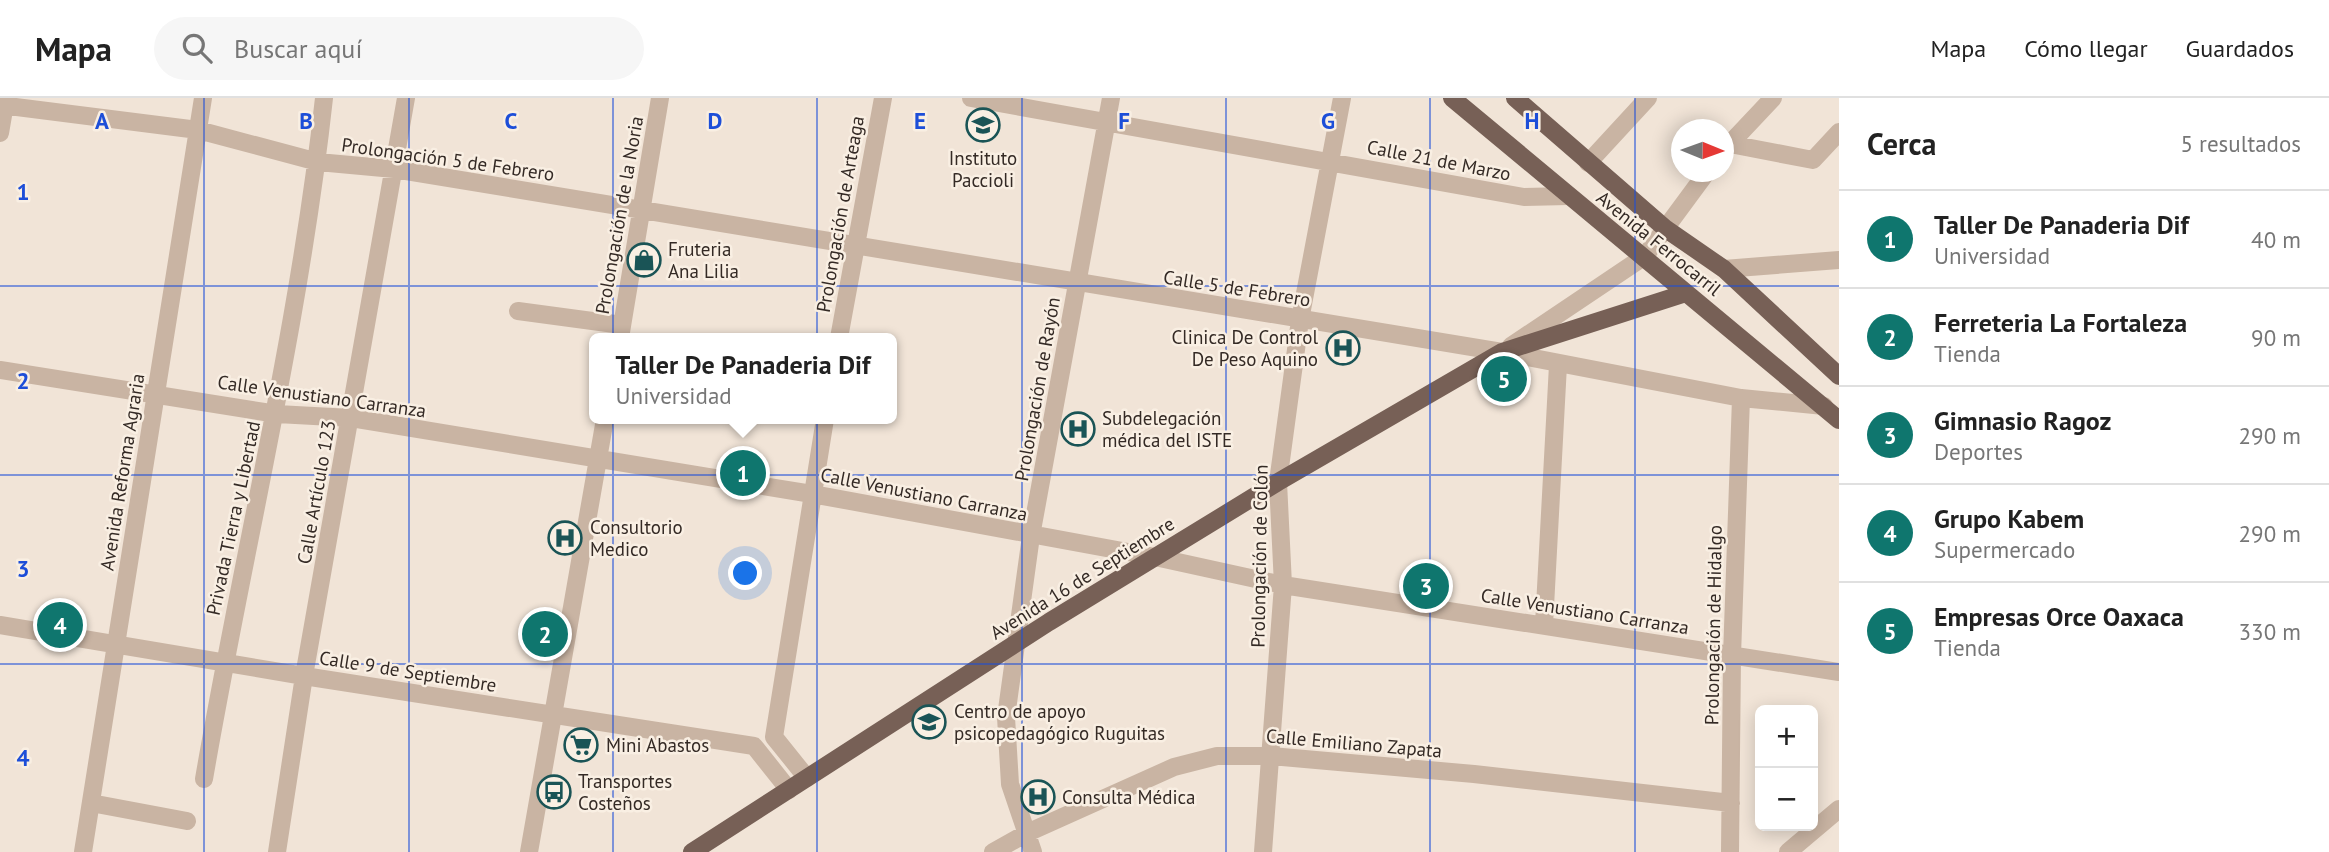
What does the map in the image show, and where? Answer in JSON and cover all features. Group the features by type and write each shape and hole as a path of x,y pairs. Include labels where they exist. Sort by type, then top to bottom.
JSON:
{"main road":[{"name":"Avenida Ferrocarril","path":"1452,98 1839,420"},
{"name":"Avenida Ferrocarril","path":"1515,98 1666,229 1724,269 1839,376"},
{"name":"Avenida 16 de Septiembre","path":"692,852 1155,557 1502,352 1686,293"}],"street":[{"name":"Avenida Reforma Agraria","path":"83,852 202,98"},
{"name":"Privada Tierra y Libertad","path":"204,779 224,663 277,414 318,162 324,98"},
{"name":"Calle Artículo 123","path":"277,852 304,676 407,98"},
{"name":"Prolongación de la Noria","path":"621,332 660,98"},
{"name":"Prolongación de Arteaga","path":"840,333 883,98"},
{"name":"Calle 21 de Marzo","path":"971,98 1524,197 1568,196"},
{"name":"Prolongación de Rayón","path":"1033,852 1010,784 1006,717 1031,536 1111,98"},
{"name":"Prolongación de Colón","path":"1263,852 1283,585 1278,482 1300,320 1342,98"},
{"path":"1588,163 1648,98"},
{"path":"1734,140 1773,98"},
{"name":"Prolongación 5 de Febrero","path":"4,103 198,130 318,162 394,169 642,209"},
{"path":"0,133 4,103"},
{"path":"1734,149 1813,160 1839,132"},
{"name":"Avenida 16 de Septiembre","path":"1502,352 1645,256 1700,182"},
{"name":"Calle 5 de Febrero","path":"642,209 1502,352 1558,365 1741,398 1825,407"},
{"path":"1724,269 1839,260"},
{"path":"518,312 621,332"},
{"path":"1544,625 1558,365"},
{"name":"Calle Venustiano Carranza","path":"0,370 277,414 351,418 597,461 813,494 1155,557 1283,585 1839,672"},
{"name":"Prolongación de Hidalgo","path":"1730,852 1732,656 1741,398"},
{"path":"529,852 604,424"},
{"path":"807,778 774,737 824,424"},
{"name":"Calle 9 de Septiembre","path":"0,625 304,676 754,746 789,790"},
{"name":"Calle Emiliano Zapata","path":"993,852 1027,833 1174,767 1217,756 1271,756 1474,774 1731,803"},
{"path":"91,803 187,821"},
{"path":"1788,852 1839,810"}],"place":[{"name":"Instituto Paccioli","path":"983,125"},
{"name":"Fruteria Ana Lilia","path":"644,260"},
{"name":"Clinica De Control De Peso Aquino","path":"1343,348"},
{"name":"Empresas Orce Oaxaca","path":"1504,379"},
{"name":"Subdelegación médica del ISTE","path":"1078,429"},
{"name":"Taller De Panaderia Dif","path":"743,473"},
{"name":"Consultorio Medico","path":"565,538"},
{"name":"Gimnasio Ragoz","path":"1426,586"},
{"name":"Grupo Kabem","path":"60,625"},
{"name":"Ferreteria La Fortaleza","path":"545,634"},
{"name":"Centro de apoyo psicopedagógico Ruguitas","path":"929,722"},
{"name":"Mini Abastos","path":"581,745"},
{"name":"Transportes Costeños","path":"554,792"},
{"name":"Consulta Médica","path":"1038,797"}]}
